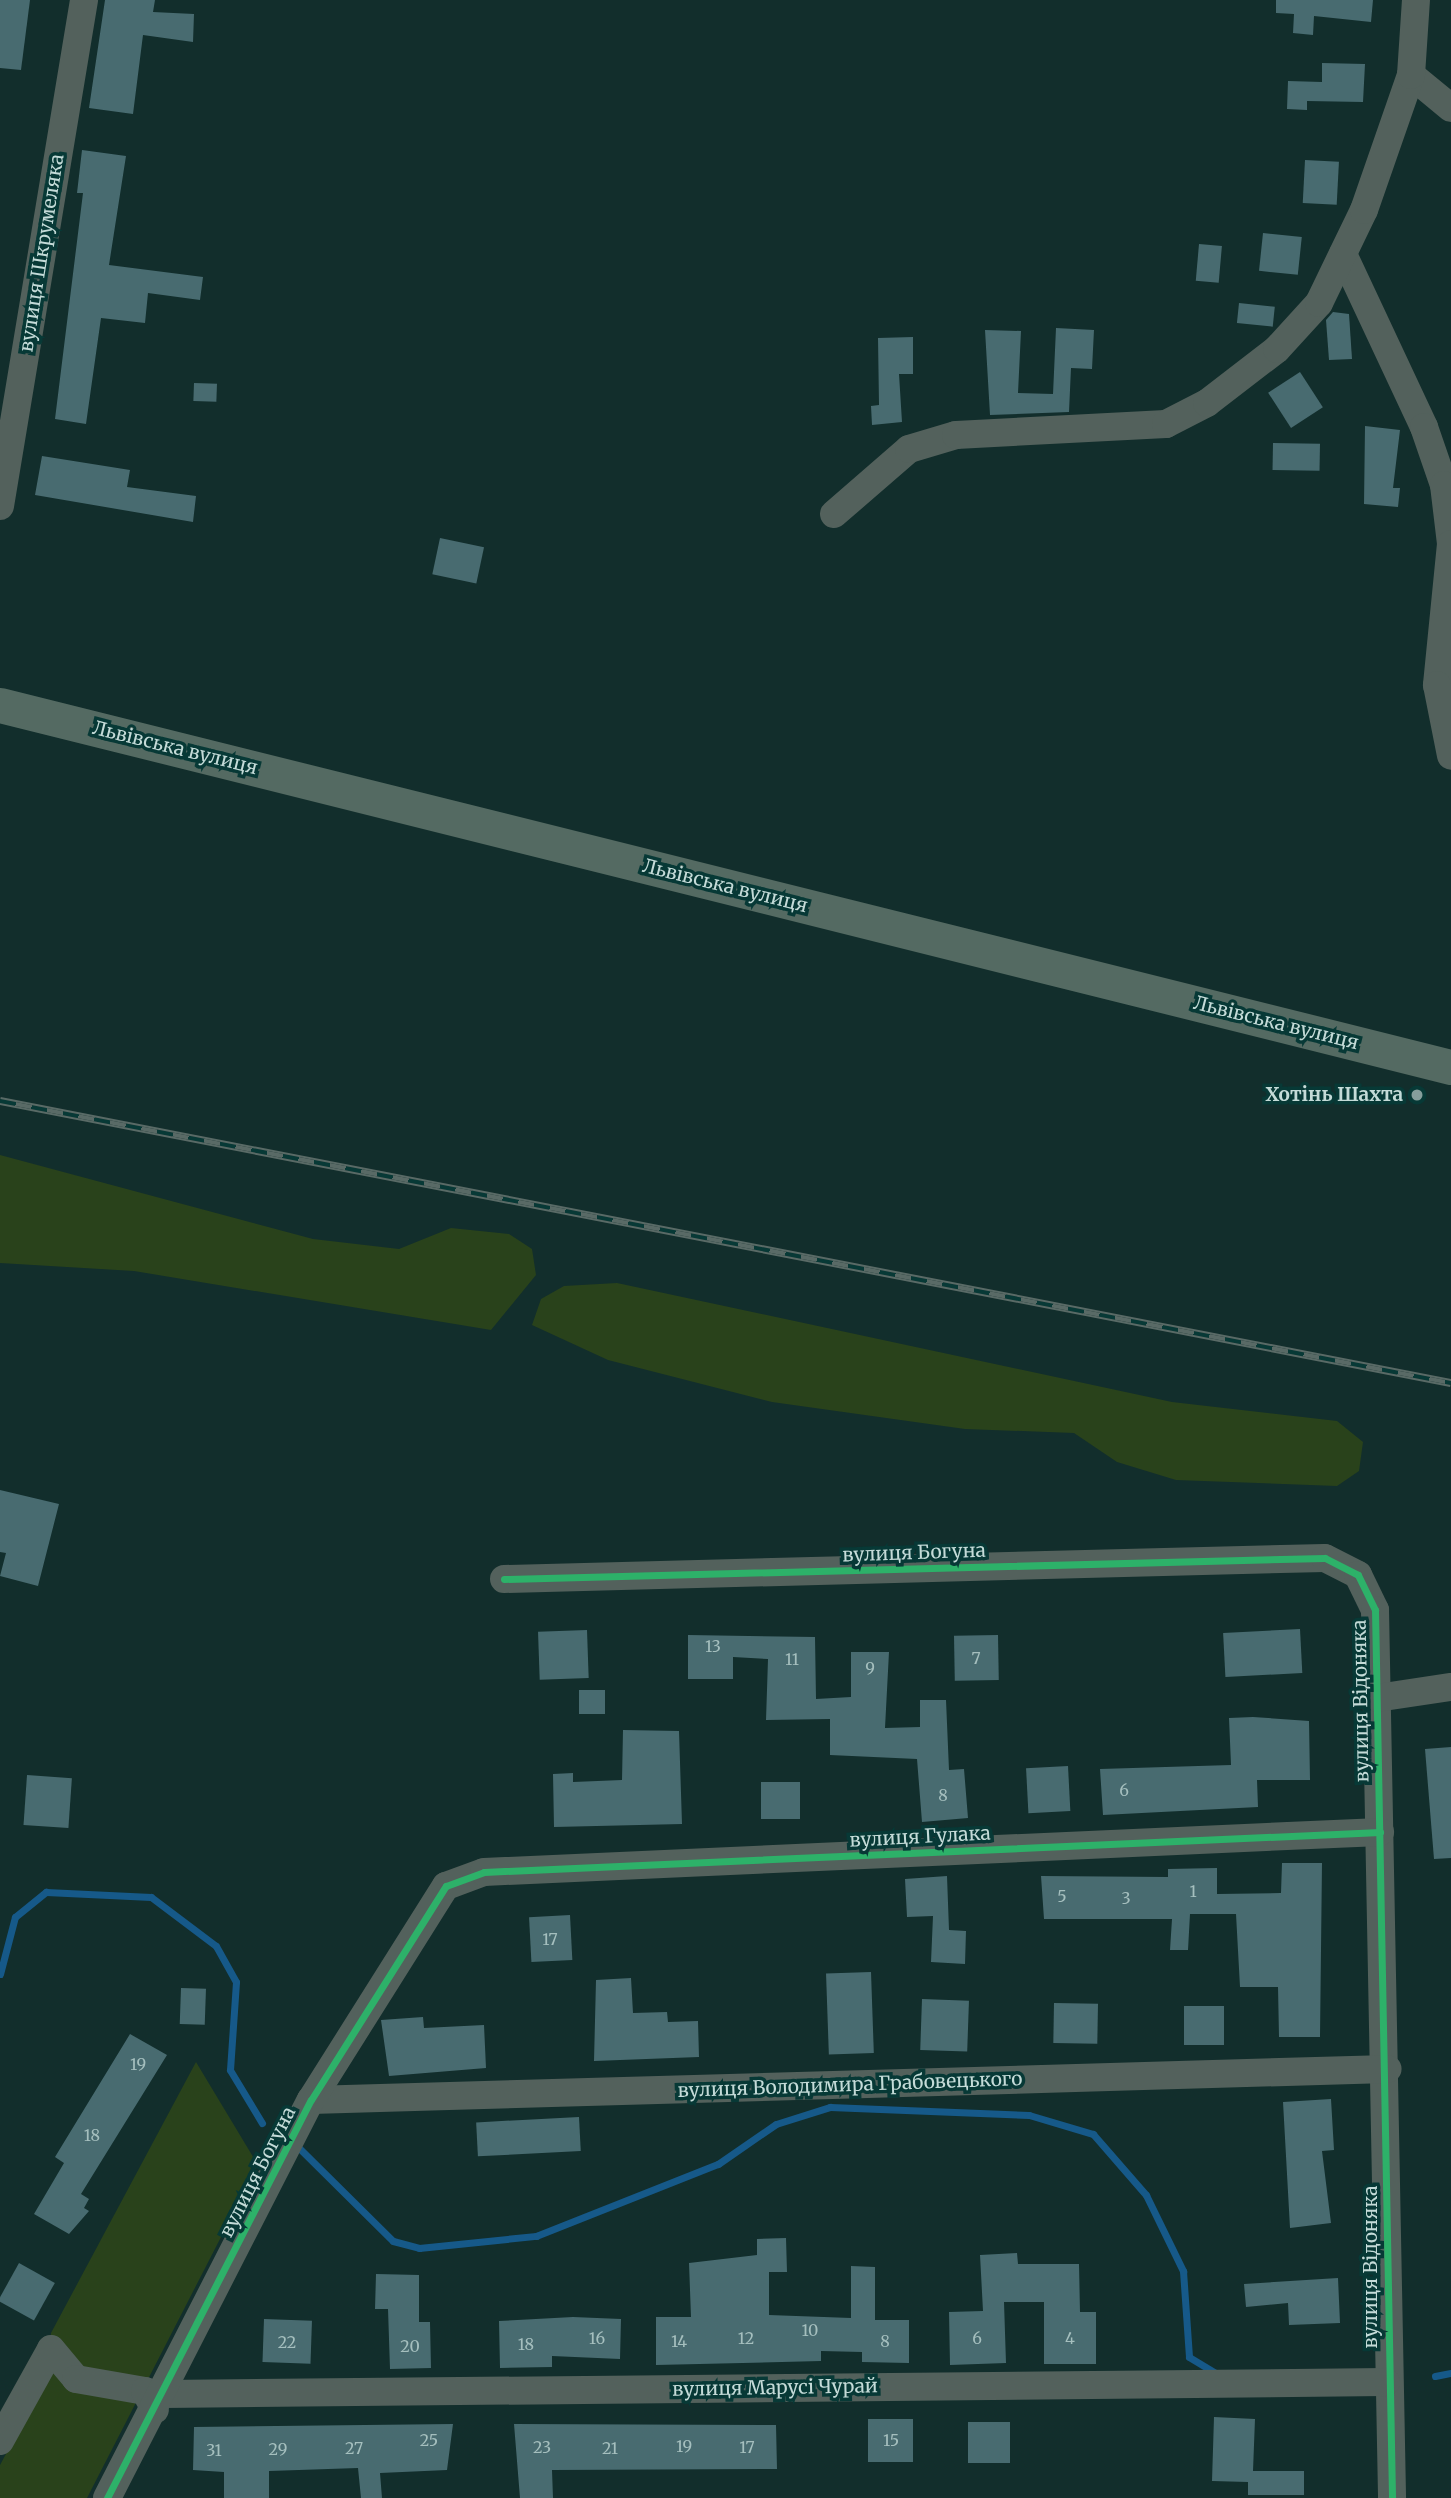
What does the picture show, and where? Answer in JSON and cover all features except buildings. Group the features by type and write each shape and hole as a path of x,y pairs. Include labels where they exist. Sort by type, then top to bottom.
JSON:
{"main road":[{"name":"Львівська вулиця","path":"0,705 1451,1067"}],"street":[{"name":"вулиця Шкрумеляка","path":"0,506 84,0"},
{"path":"834,514 909,449 956,435 1166,424 1207,403 1277,349 1319,303 1343,254 1410,75 1416,0"},
{"path":"1410,75 1451,108"},
{"path":"1343,254 1424,427 1444,485 1451,544 1437,685 1451,756"},
{"name":"вулиця Богуна","path":"504,1579 1325,1558"},
{"name":"вулиця Відоняка","path":"1325,1558 1358,1575 1375,1610 1388,2069 1386,2382 1392,2498"},
{"path":"1377,1698 1451,1687"},
{"name":"вулиця Гулака","path":"462,1880 484,1872 1380,1832"},
{"name":"вулиця Богуна","path":"107,2498 160,2402 311,2100 446,1886 462,1880"},
{"name":"вулиця Володимира Грабовецького","path":"311,2100 1388,2069"},
{"path":"0,2441 51,2349 76,2379 145,2391 160,2402"},
{"name":"вулиця Марусі Чурай","path":"160,2402 1386,2382"}],"green space":[{"path":"0,1155 313,1239 399,1249 451,1228 509,1234 532,1249 536,1275 491,1330 134,1271 0,1263"},
{"path":"617,1283 1172,1402 1337,1421 1363,1442 1359,1471 1337,1486 1176,1480 1117,1462 1074,1433 965,1429 772,1402 608,1360 532,1325 541,1299 564,1286"},
{"path":"196,2062 258,2165 87,2498 0,2498 0,2465 48,2376 51,2333"}],"waterway":[{"path":"0,1974 15,1917 46,1892 151,1897 216,1946 236,1982 230,2070 262,2123"},
{"path":"296,2145 393,2241 419,2248 536,2236 718,2164 776,2124 830,2107 1029,2115 1093,2134 1146,2195 1183,2271 1189,2357 1216,2373"},
{"path":"1435,2376 1451,2373"}],"railway":[{"path":"0,1101 1451,1383"}],"cycle path":[{"path":"504,1579 1325,1558 1358,1575 1375,1610 1392,2498"},
{"path":"107,2498 311,2100 446,1886 484,1872 1380,1832"}],"place":[{"name":"Хотінь Шахта","path":"1417,1095"}]}
